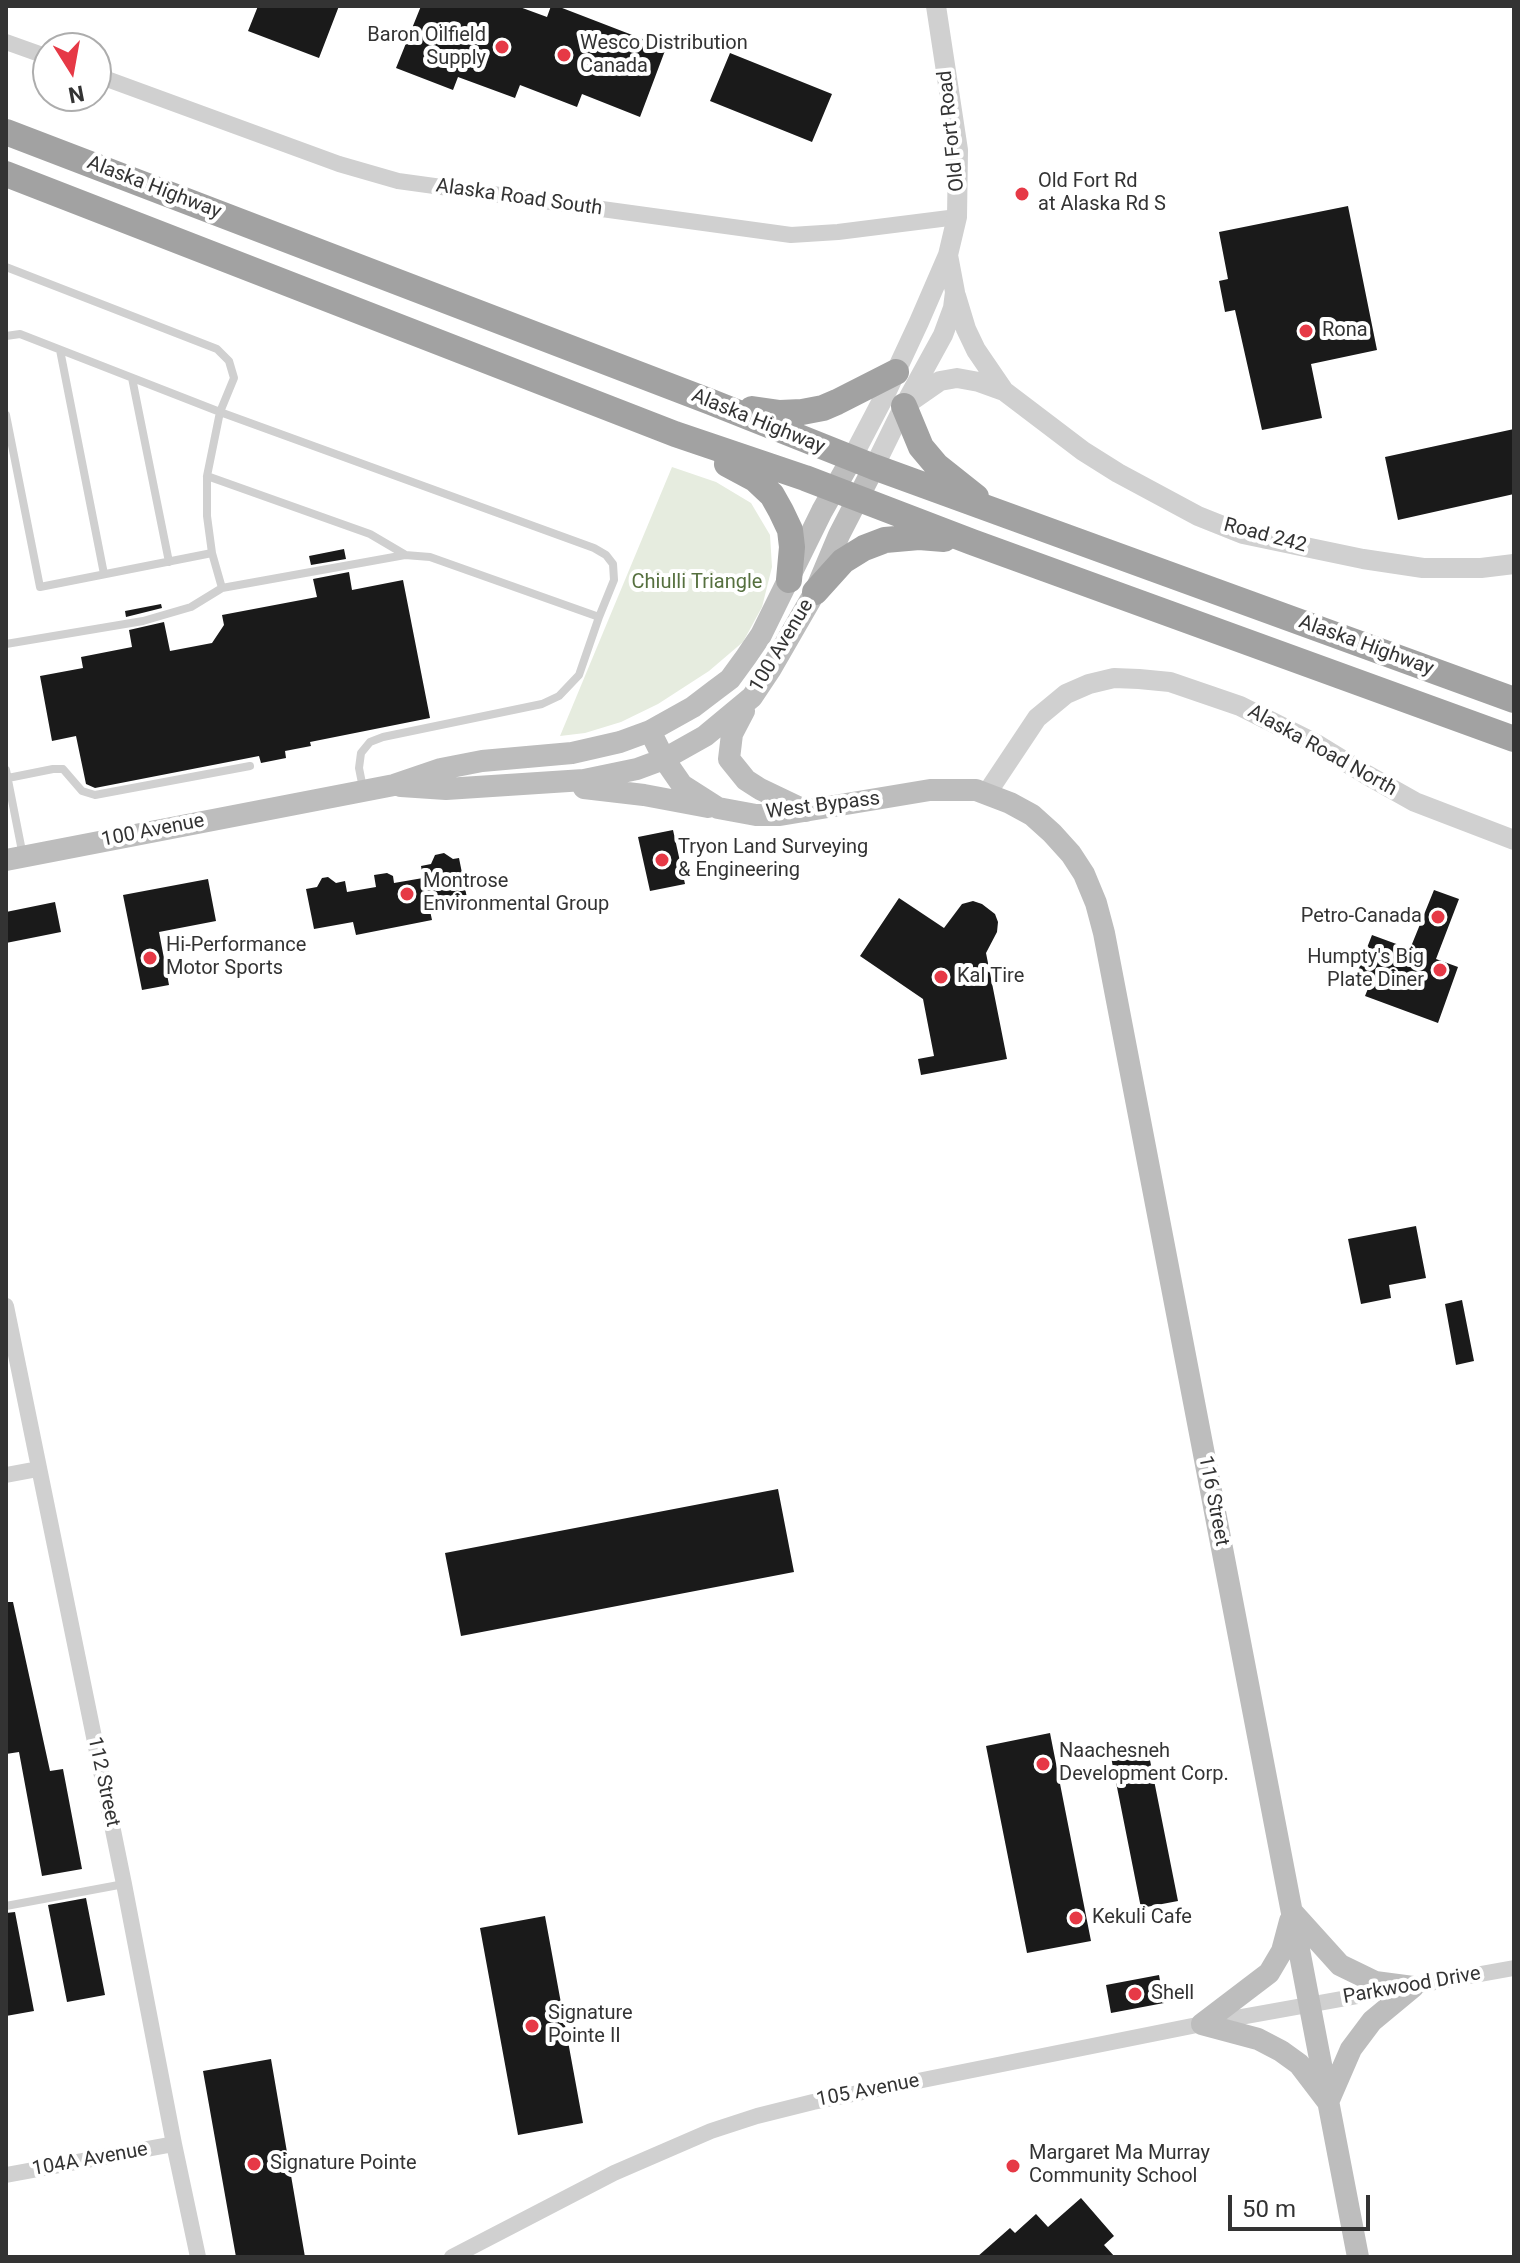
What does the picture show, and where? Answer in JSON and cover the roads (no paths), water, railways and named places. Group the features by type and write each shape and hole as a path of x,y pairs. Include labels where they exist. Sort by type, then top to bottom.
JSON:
{"highway":[{"name":"Alaska Highway","path":"6,134 47,146 863,463 1514,700"},
{"name":"Alaska Highway","path":"6,174 675,434 1514,739"},
{"path":"711,402 780,413 802,412 837,402 896,372"},
{"path":"904,406 921,447 937,466 992,510"},
{"path":"675,434 755,479 772,495 790,530 789,580"},
{"path":"815,592 843,561 885,540 919,537 972,542"}],"main road":[{"name":"100 Avenue","path":"14,858 394,785 441,769 482,761 572,753 620,742 650,731 693,707 730,679 761,635 789,580 863,463"},
{"name":"100 Avenue","path":"394,785 446,789 584,780 619,774 664,759 705,736 752,697 770,670 815,592 845,494"},
{"path":"752,697 732,734 729,759 746,780 807,811"},
{"name":"West Bypass","path":"650,731 682,785 718,808 756,815 780,815 930,790 976,790 987,793"},
{"path":"531,785 604,790 718,808"},
{"name":"116 Street","path":"987,793 1032,815 1071,854 1084,874 1104,933 1358,2257"},
{"path":"1292,1912 1340,1965 1375,1982 1413,1987"},
{"path":"1202,2024 1269,1973 1282,1951 1292,1912"},
{"path":"1202,2024 1258,2039 1281,2051 1299,2064 1328,2102 1351,2049 1372,2021 1413,1987"}],"street":[{"name":"Old Fort Road","path":"863,463 896,372 948,255 957,217 958,150 936,6"},
{"path":"6,42 32,51"},
{"name":"Alaska Road South","path":"112,81 339,164 398,181 791,235 957,217"},
{"name":"Old Fort Road","path":"863,463 904,406 943,335 955,292 948,255"},
{"name":"Road 242","path":"955,292 976,350 1004,391"},
{"name":"Road 242","path":"904,406 940,381 957,378 979,382 1004,391 1083,451 1118,473 1198,516 1243,534 1333,554 1423,568 1481,568 1514,564"},
{"name":"Alaska Road North","path":"987,793 1037,718 1066,694 1114,678 1139,679 1170,682 1240,706 1318,745 1415,802 1514,840"},
{"name":"112 Street","path":"6,1306 198,2257"},
{"path":"6,1475 38,1469"},
{"name":"Parkwood Drive","path":"1309,2005 1514,1968"},
{"name":"105 Avenue","path":"452,2257 614,2173 749,2118 813,2102 1309,2005"},
{"name":"104A Avenue","path":"6,2175 174,2144"}],"lane":[{"path":"6,267 217,349 229,361 234,378 220,412 207,476 207,516 212,553 222,588"},
{"path":"6,336 20,334 220,412 606,555 613,564 614,580 579,675 559,696 542,704 370,742 361,753 359,768 363,791"},
{"path":"60,350 104,574"},
{"path":"132,378 169,562"},
{"path":"6,415 40,587 212,553"},
{"path":"207,476 370,534 405,555"},
{"path":"6,644 143,621 191,607 222,588 405,555 430,557 599,617"},
{"path":"14,858 7,780 63,769 82,791 95,795 250,766"},
{"path":"6,1906 124,1884"}],"place":[{"name":"Baron Oilfield Supply","path":"502,47"},
{"name":"Wesco Distribution Canada","path":"564,55"},
{"name":"Old Fort Rd at Alaska Rd S","path":"1022,194"},
{"name":"Rona","path":"1306,331"},
{"name":"Tryon Land Surveying & Engineering","path":"662,860"},
{"name":"Montrose Environmental Group","path":"407,894"},
{"name":"Petro-Canada","path":"1438,917"},
{"name":"Hi-Performance Motor Sports","path":"150,958"},
{"name":"Humpty's Big Plate Diner","path":"1440,970"},
{"name":"Kal Tire","path":"941,977"},
{"name":"Naachesneh Development Corp.","path":"1043,1764"},
{"name":"Kekuli Cafe","path":"1076,1918"},
{"name":"Shell","path":"1135,1994"},
{"name":"Signature Pointe II","path":"532,2026"},
{"name":"Signature Pointe","path":"254,2164"},
{"name":"Margaret Ma Murray Community School","path":"1013,2166"}],"park label":[{"name":"Chiulli Triangle","path":"697,583"}]}
